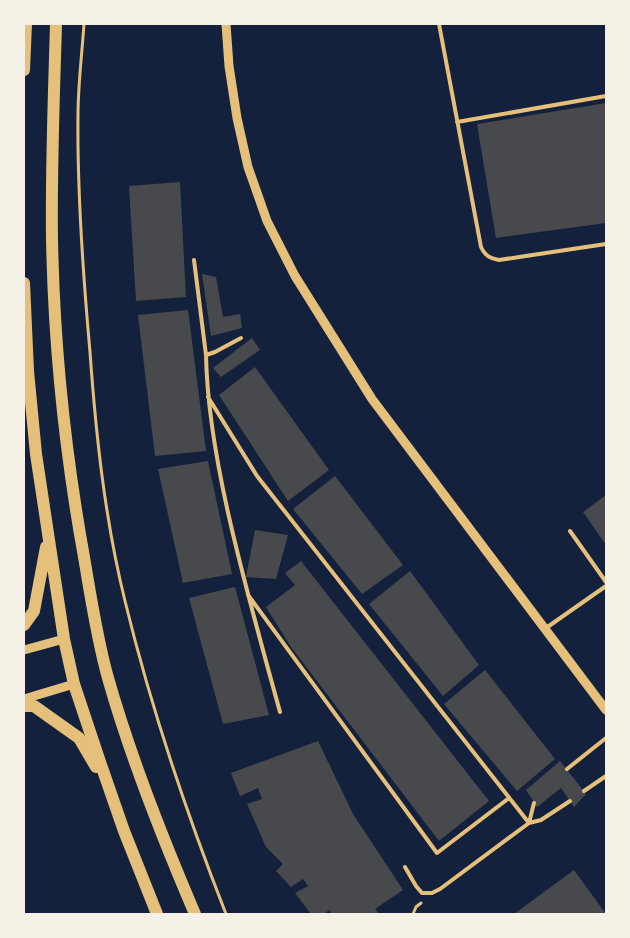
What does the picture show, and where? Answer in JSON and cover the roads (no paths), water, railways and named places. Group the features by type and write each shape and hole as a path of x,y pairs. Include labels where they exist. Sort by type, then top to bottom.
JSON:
{"main road":[{"path":"24,70 26,24"},
{"path":"56,24 52,240 58,368 75,508 108,678 137,770 196,914"},
{"path":"24,283 36,454 64,639 74,684 115,807 157,914"},
{"path":"24,625 34,611 48,538"},
{"path":"24,706 34,706 79,738 96,767 115,807"}],"street":[{"path":"226,24 229,66 237,118 248,167 267,221 295,276 372,399 606,710"},
{"path":"24,650 64,639"},
{"path":"24,698 74,684"}],"lane":[{"path":"439,24 481,247 484,254 500,260 606,244"},
{"path":"457,122 606,96"},
{"path":"194,260 206,355 208,397 222,484 248,595 280,712"},
{"path":"206,355 216,352 241,338"},
{"path":"208,397 258,476 529,823"},
{"path":"570,530 606,582"},
{"path":"544,630 606,586"},
{"path":"248,595 437,853 509,798"},
{"path":"567,769 606,738"},
{"path":"584,791 606,776"},
{"path":"405,867 416,886 422,892 432,893 529,823 541,820 570,801"},
{"path":"529,823 534,803"}]}
